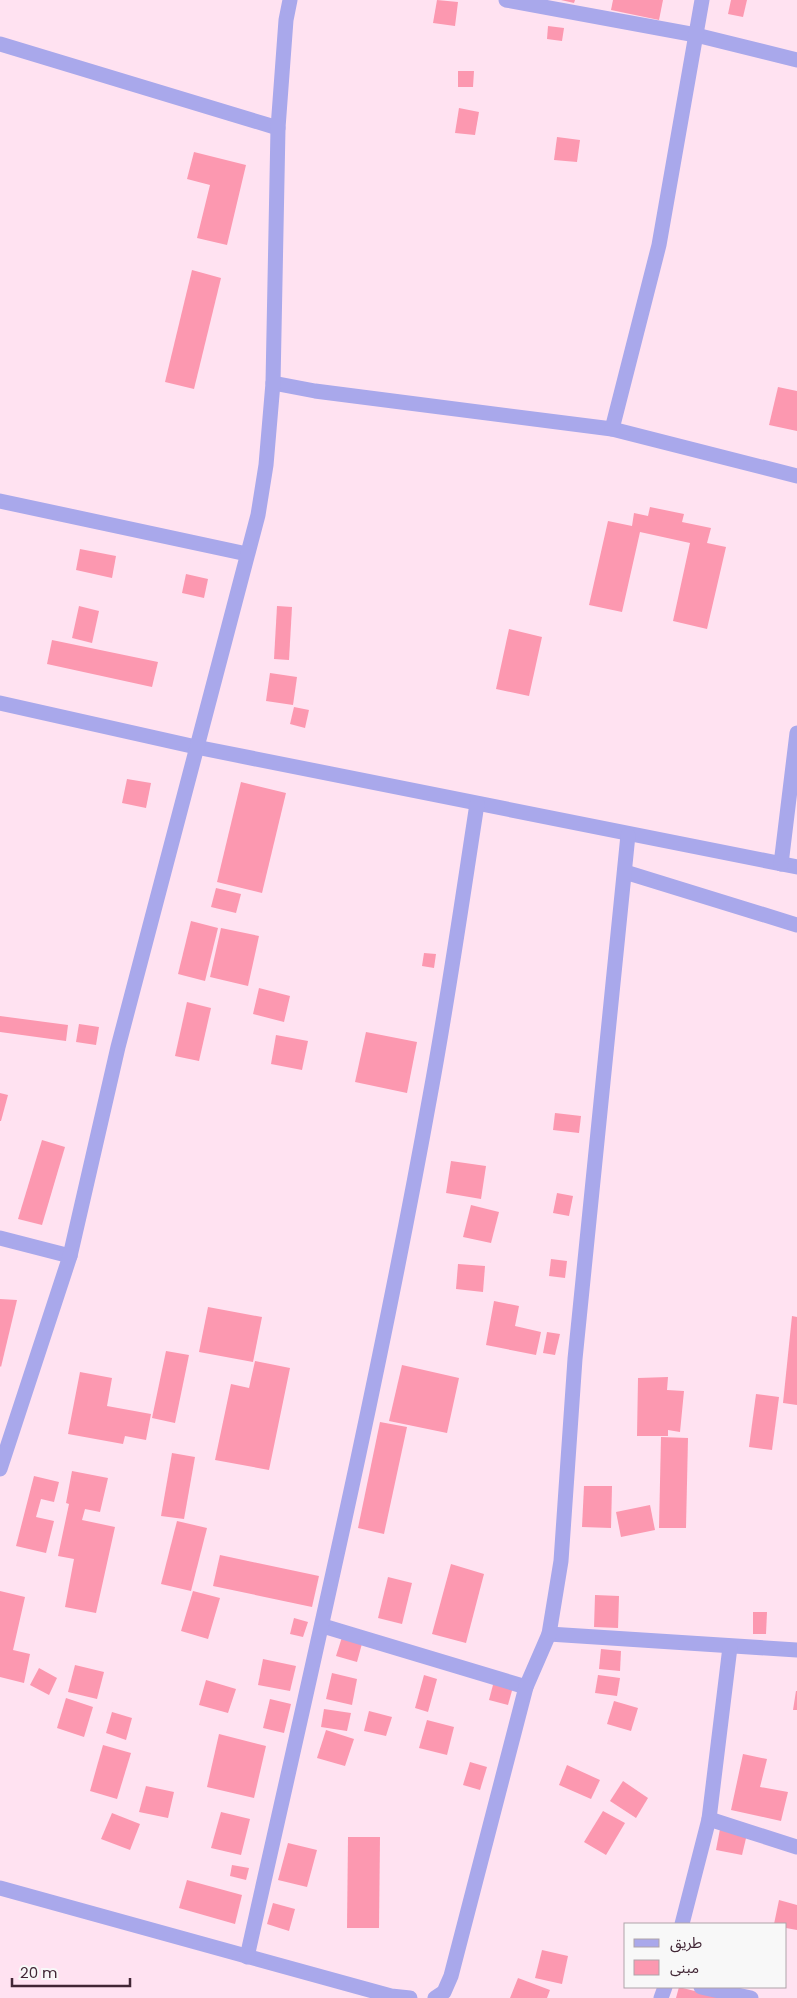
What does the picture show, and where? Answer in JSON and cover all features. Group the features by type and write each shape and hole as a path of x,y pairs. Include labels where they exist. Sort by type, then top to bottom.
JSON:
{"street":[{"path":"0,1469 70,1256 118,1047 258,515 266,465 274,383 278,128 286,20 290,0"},
{"path":"506,0 696,35 797,60"},
{"path":"612,429 659,245 702,0"},
{"path":"0,44 278,128"},
{"path":"274,383 315,391 612,429 797,476"},
{"path":"0,501 247,554"},
{"path":"0,703 196,747 628,835 797,867"},
{"path":"781,864 797,733"},
{"path":"247,1957 323,1626 430,1096 477,804"},
{"path":"435,1998 444,1992 451,1976 526,1687 549,1634 562,1552 575,1359 628,835"},
{"path":"625,872 797,925"},
{"path":"0,1238 70,1256"},
{"path":"323,1626 526,1687"},
{"path":"549,1634 797,1650"},
{"path":"682,1923 710,1819 730,1647"},
{"path":"710,1819 797,1847"},
{"path":"0,1888 391,1997 410,1998"},
{"path":"705,1988 751,1998"}],"building":[{"path":"437,0 458,2 455,26 433,23"},
{"path":"561,0 575,0 574,3"},
{"path":"613,0 663,0 659,20 611,10"},
{"path":"731,0 747,0 743,17 728,14"},
{"path":"548,26 564,28 562,41 547,39"},
{"path":"458,71 474,71 473,87 458,87"},
{"path":"459,108 479,112 475,135 455,133"},
{"path":"557,137 580,140 577,162 554,160"},
{"path":"194,152 246,165 227,245 197,238 210,185 187,179"},
{"path":"192,270 221,278 194,389 165,382"},
{"path":"778,387 797,391 797,431 769,425"},
{"path":"650,507 684,514 682,522 711,528 707,543 726,547 707,629 673,621 690,543 640,532 622,612 589,605 608,521 632,526 634,513 648,516"},
{"path":"80,549 116,556 112,578 76,570"},
{"path":"186,574 208,579 204,598 182,593"},
{"path":"79,606 99,611 92,643 72,638"},
{"path":"277,606 292,607 289,660 274,659"},
{"path":"509,629 542,637 529,696 496,689"},
{"path":"52,640 158,662 152,687 47,664"},
{"path":"270,673 297,677 293,705 266,701"},
{"path":"294,707 309,710 305,728 290,724"},
{"path":"127,779 151,783 146,808 122,803"},
{"path":"241,782 286,793 262,893 217,882"},
{"path":"216,888 241,894 236,913 211,907"},
{"path":"191,921 218,928 205,981 178,974"},
{"path":"221,928 259,936 248,986 210,977"},
{"path":"424,953 436,954 434,968 422,966"},
{"path":"259,988 290,996 284,1022 253,1014"},
{"path":"187,1002 211,1008 199,1061 175,1056"},
{"path":"0,1016 68,1025 66,1041 0,1032"},
{"path":"79,1024 99,1027 96,1045 76,1042"},
{"path":"366,1032 417,1042 407,1093 355,1082"},
{"path":"276,1035 308,1041 302,1070 271,1064"},
{"path":"0,1093 8,1095 1,1121 0,1121"},
{"path":"555,1113 581,1116 579,1133 553,1130"},
{"path":"42,1140 65,1147 42,1225 18,1219"},
{"path":"451,1161 486,1166 481,1199 446,1193"},
{"path":"557,1193 573,1196 569,1216 553,1213"},
{"path":"471,1205 499,1212 491,1243 463,1237"},
{"path":"551,1259 567,1261 565,1278 549,1276"},
{"path":"458,1264 485,1266 483,1292 456,1289"},
{"path":"0,1299 17,1300 1,1367 0,1366"},
{"path":"494,1301 519,1306 515,1326 541,1332 536,1355 486,1345"},
{"path":"208,1307 262,1317 253,1362 199,1352"},
{"path":"792,1316 797,1317 797,1405 783,1403"},
{"path":"547,1332 560,1334 555,1355 543,1353"},
{"path":"166,1351 189,1355 175,1423 152,1418"},
{"path":"255,1361 290,1368 269,1470 215,1460 231,1384 249,1388"},
{"path":"402,1365 459,1378 447,1433 389,1421"},
{"path":"80,1372 112,1378 107,1406 151,1414 146,1440 125,1436 123,1444 68,1434"},
{"path":"668,1377 667,1390 684,1391 680,1432 668,1430 668,1436 637,1436 638,1378"},
{"path":"756,1394 779,1397 772,1450 749,1447"},
{"path":"380,1422 407,1427 384,1534 358,1528"},
{"path":"661,1437 688,1438 686,1528 659,1528"},
{"path":"172,1453 195,1457 184,1519 161,1516"},
{"path":"72,1471 108,1478 100,1512 85,1509 82,1520 115,1527 96,1613 65,1607 74,1559 58,1556 69,1504 66,1503"},
{"path":"34,1476 59,1482 54,1502 41,1499 36,1517 54,1521 46,1553 16,1546"},
{"path":"584,1486 612,1486 611,1528 582,1527"},
{"path":"650,1505 655,1530 621,1537 616,1512"},
{"path":"177,1521 207,1528 191,1591 161,1584"},
{"path":"220,1555 319,1576 312,1607 213,1586"},
{"path":"451,1564 484,1574 466,1643 432,1634"},
{"path":"388,1577 412,1583 402,1624 378,1618"},
{"path":"0,1591 25,1597 13,1650 30,1654 24,1683 0,1677"},
{"path":"193,1591 220,1598 208,1639 181,1631"},
{"path":"595,1595 619,1596 618,1628 594,1627"},
{"path":"753,1612 767,1612 766,1634 753,1634"},
{"path":"294,1618 308,1622 303,1637 290,1634"},
{"path":"343,1634 363,1640 357,1662 336,1656"},
{"path":"601,1649 621,1651 620,1671 599,1669"},
{"path":"263,1659 296,1666 290,1691 258,1685"},
{"path":"75,1665 104,1672 97,1699 68,1692"},
{"path":"39,1668 57,1678 49,1695 30,1685"},
{"path":"332,1673 357,1679 352,1705 326,1699"},
{"path":"424,1675 437,1679 428,1712 415,1708"},
{"path":"598,1675 620,1678 617,1696 595,1693"},
{"path":"206,1680 236,1689 228,1713 199,1705"},
{"path":"494,1681 513,1687 508,1705 489,1700"},
{"path":"796,1691 797,1710 793,1710"},
{"path":"66,1698 93,1707 84,1737 57,1728"},
{"path":"270,1699 291,1704 284,1733 263,1728"},
{"path":"614,1701 638,1708 631,1731 607,1724"},
{"path":"324,1709 351,1713 347,1731 321,1727"},
{"path":"369,1711 392,1717 386,1736 364,1731"},
{"path":"112,1712 132,1718 126,1740 106,1733"},
{"path":"427,1720 454,1727 447,1755 419,1748"},
{"path":"326,1730 354,1739 345,1766 317,1758"},
{"path":"219,1734 266,1746 254,1798 207,1787"},
{"path":"103,1745 131,1753 117,1799 90,1791"},
{"path":"743,1754 767,1759 760,1787 788,1792 781,1821 731,1810"},
{"path":"470,1762 487,1767 480,1790 463,1785"},
{"path":"567,1765 600,1780 591,1799 559,1785"},
{"path":"623,1781 648,1798 636,1818 610,1801"},
{"path":"146,1786 174,1792 168,1818 139,1812"},
{"path":"603,1811 625,1823 606,1855 584,1842"},
{"path":"221,1812 250,1819 241,1855 211,1848"},
{"path":"112,1813 140,1824 130,1850 101,1839"},
{"path":"720,1829 747,1834 742,1855 716,1850"},
{"path":"348,1837 380,1837 379,1928 347,1928"},
{"path":"288,1843 317,1850 307,1887 278,1880"},
{"path":"232,1865 249,1868 246,1880 230,1876"},
{"path":"187,1880 242,1895 235,1924 179,1908"},
{"path":"779,1900 797,1905 797,1930 787,1928 787,1923 774,1923"},
{"path":"273,1903 295,1909 289,1931 267,1924"},
{"path":"542,1950 568,1956 562,1984 535,1978"},
{"path":"518,1978 550,1990 547,1998 510,1998"},
{"path":"679,1988 718,1997 718,1998 676,1998"}]}
